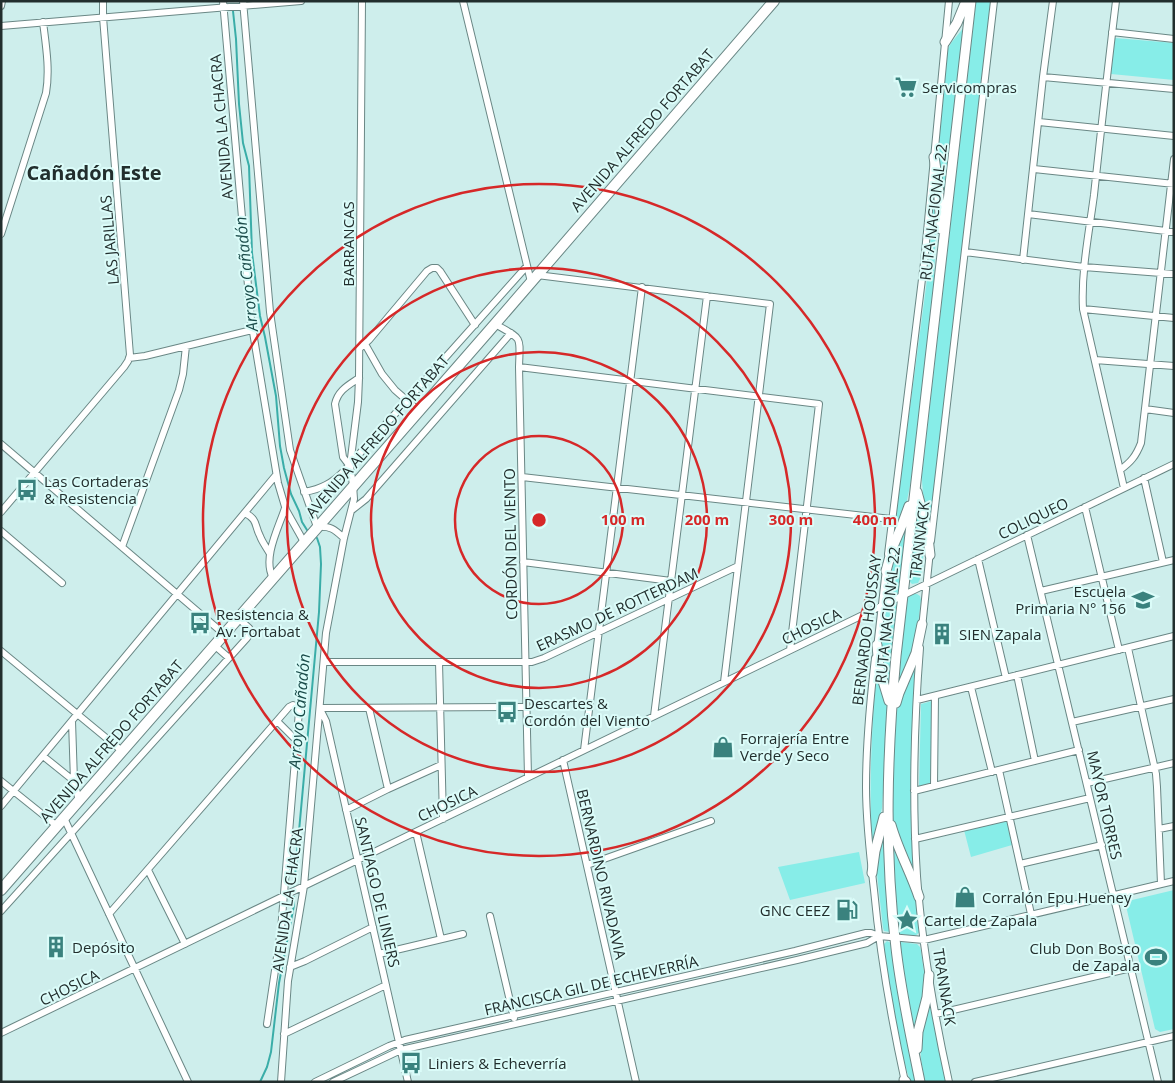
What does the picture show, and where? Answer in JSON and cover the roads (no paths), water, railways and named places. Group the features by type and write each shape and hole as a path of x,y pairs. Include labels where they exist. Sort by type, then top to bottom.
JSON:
{"highway":[{"name":"AVENIDA ALFREDO FORTABAT","path":"1,890 774,1"}],"main road":[{"path":"945,42 957,23 966,1"},
{"name":"RUTA NACIONAL 22","path":"920,1082 895,938 888,810 890,735 903,595 971,1"},
{"path":"934,158 939,188 942,257"},
{"path":"916,479 927,529 930,555"},
{"path":"886,571 892,549 906,516 916,479"},
{"path":"890,735 899,693 916,653 922,624"},
{"path":"877,644 878,662 891,716"},
{"path":"872,873 888,787"},
{"path":"888,810 896,840 920,897"},
{"path":"920,1082 917,1040 926,1003 929,975"}],"street":[{"path":"1,6 2,1"},
{"name":"LAS JARILLAS","path":"103,1 130,348 129,358"},
{"path":"1,26 103,18 223,4 301,1"},
{"name":"BARRANCAS","path":"354,485 350,466 358,402 362,346 362,1"},
{"path":"464,1 527,266 534,278 642,287 770,304 724,682"},
{"name":"BERNARDO HOUSSAY","path":"902,1081 879,936 866,806 866,770 870,704 891,519 924,263 949,1"},
{"name":"TRANNACK","path":"950,1082 929,975 920,897 915,839 914,791 917,700 926,584 994,1"},
{"path":"1023,260 1053,1"},
{"path":"1116,1 1091,222 1084,267 1083,309 1124,488"},
{"name":"AVENIDA LA CHACRA","path":"223,4 252,330 276,475 286,508 304,542"},
{"path":"243,4 268,300 290,450 317,527 327,527 344,538"},
{"path":"1,234 46,93 48,79 43,22"},
{"path":"1112,32 1174,39"},
{"path":"1043,77 1174,89"},
{"path":"1039,122 1174,136"},
{"path":"1120,470 1137,454 1141,443 1174,159"},
{"path":"1034,169 1172,184"},
{"path":"1028,214 1174,232"},
{"path":"965,252 1084,267 1174,274"},
{"path":"304,492 328,485 350,466 527,266"},
{"path":"419,411 395,390 362,346 432,268 440,270 475,325"},
{"path":"584,750 642,287"},
{"path":"654,716 707,296"},
{"path":"1083,309 1174,318"},
{"path":"352,510 366,499 511,333 494,324"},
{"path":"1,512 124,367 129,358 145,356 252,330"},
{"name":"CORDÓN DEL VIENTO","path":"511,333 520,342 528,777"},
{"path":"122,547 180,390 186,346"},
{"path":"1095,360 1174,366"},
{"path":"519,367 819,404 790,650"},
{"path":"350,466 343,457 335,404 336,397 340,391 359,378"},
{"path":"1145,409 1174,412"},
{"path":"1,444 224,634"},
{"name":"COLIQUEO","path":"903,595 1174,464"},
{"path":"1,806 276,475"},
{"path":"522,477 891,519"},
{"path":"1144,478 1163,562"},
{"name":"AVENIDA LA CHACRA","path":"281,1082 287,988 304,886 328,620 344,538 352,510 354,485"},
{"path":"1085,507 1119,650"},
{"path":"273,578 270,572 270,554 286,508"},
{"path":"245,513 252,516 270,554"},
{"path":"1,531 62,583"},
{"name":"MAYOR TORRES","path":"1027,535 1158,1082"},
{"path":"978,559 1006,678"},
{"path":"1041,591 1174,560"},
{"path":"523,562 671,581"},
{"name":"ERASMO DE ROTTERDAM","path":"324,662 525,663 544,658 738,566"},
{"name":"CHOSICA","path":"1,1033 903,595"},
{"path":"1,911 247,638 250,631 249,628 238,618"},
{"path":"917,700 1174,636"},
{"path":"214,645 228,658"},
{"path":"1128,648 1155,768 1161,884"},
{"path":"1,651 122,751"},
{"path":"440,662 443,819"},
{"path":"1017,675 1035,761"},
{"path":"972,686 1009,817 1031,914"},
{"path":"934,786 935,696"},
{"path":"1072,722 1174,699"},
{"name":"AVENIDA LA CHACRA","path":"267,1024 281,930 298,709 295,706 290,707 277,721"},
{"path":"320,708 526,708"},
{"name":"SANTIAGO DE LINIERS","path":"320,708 326,721 408,1082"},
{"path":"369,708 388,789"},
{"path":"72,721 74,781 78,801"},
{"path":"109,914 277,721 296,740"},
{"path":"914,791 1079,750"},
{"path":"43,756 74,781"},
{"name":"BERNARDINO RIVADAVIA","path":"563,760 636,1082"},
{"path":"1087,783 1174,763"},
{"path":"346,810 441,765"},
{"path":"1,781 60,822 71,834 188,1082"},
{"path":"915,839 1090,798"},
{"path":"587,866 711,821"},
{"path":"1159,830 1174,826"},
{"path":"416,832 441,939"},
{"path":"1020,864 1102,845"},
{"path":"148,870 185,944"},
{"name":"FRANCISCA GIL DE ECHEVERRÍA","path":"317,1081 399,1042 513,1015 866,933 924,940 1174,881"},
{"path":"490,916 515,1024"},
{"path":"290,967 373,927"},
{"path":"379,954 463,934"},
{"name":"FRANCISCA GIL DE ECHEVERRÍA","path":"333,1082 401,1050 798,960 867,943 879,936"},
{"path":"795,951 798,960"},
{"path":"936,1014 1131,968"},
{"path":"284,1034 386,985"},
{"path":"975,1082 1174,1036"}],"waterway":[{"name":"Arroyo Cañadón","path":"233,11 243,143 249,166 252,253 260,316 276,396 280,446 284,468 291,494 307,530"},
{"name":"Arroyo Cañadón","path":"294,886 319,612 321,564 320,547 317,538"},
{"name":"Arroyo Cañadón","path":"260,1082 271,1052 279,983 294,897"}],"place":[{"name":"Servicompras","path":"906,87"},
{"name":"Las Cortaderas & Resistencia","path":"27,490"},
{"name":"Escuela Primaria N° 156","path":"1143,600"},
{"name":"Resistencia & Av. Fortabat","path":"200,623"},
{"name":"SIEN Zapala","path":"942,634"},
{"name":"Descartes & Cordón del Viento","path":"507,712"},
{"name":"Forrajería Entre Verde y Seco","path":"723,747"},
{"name":"Corralón Epu Hueney","path":"965,897"},
{"name":"GNC CEEZ","path":"847,910"},
{"name":"Cartel de Zapala","path":"907,920"},
{"name":"Depósito","path":"56,947"},
{"name":"Club Don Bosco de Zapala","path":"1156,957"},
{"name":"Liniers & Echeverría","path":"411,1063"}],"district":[{"name":"Cañadón Este","path":"94,172"}]}
